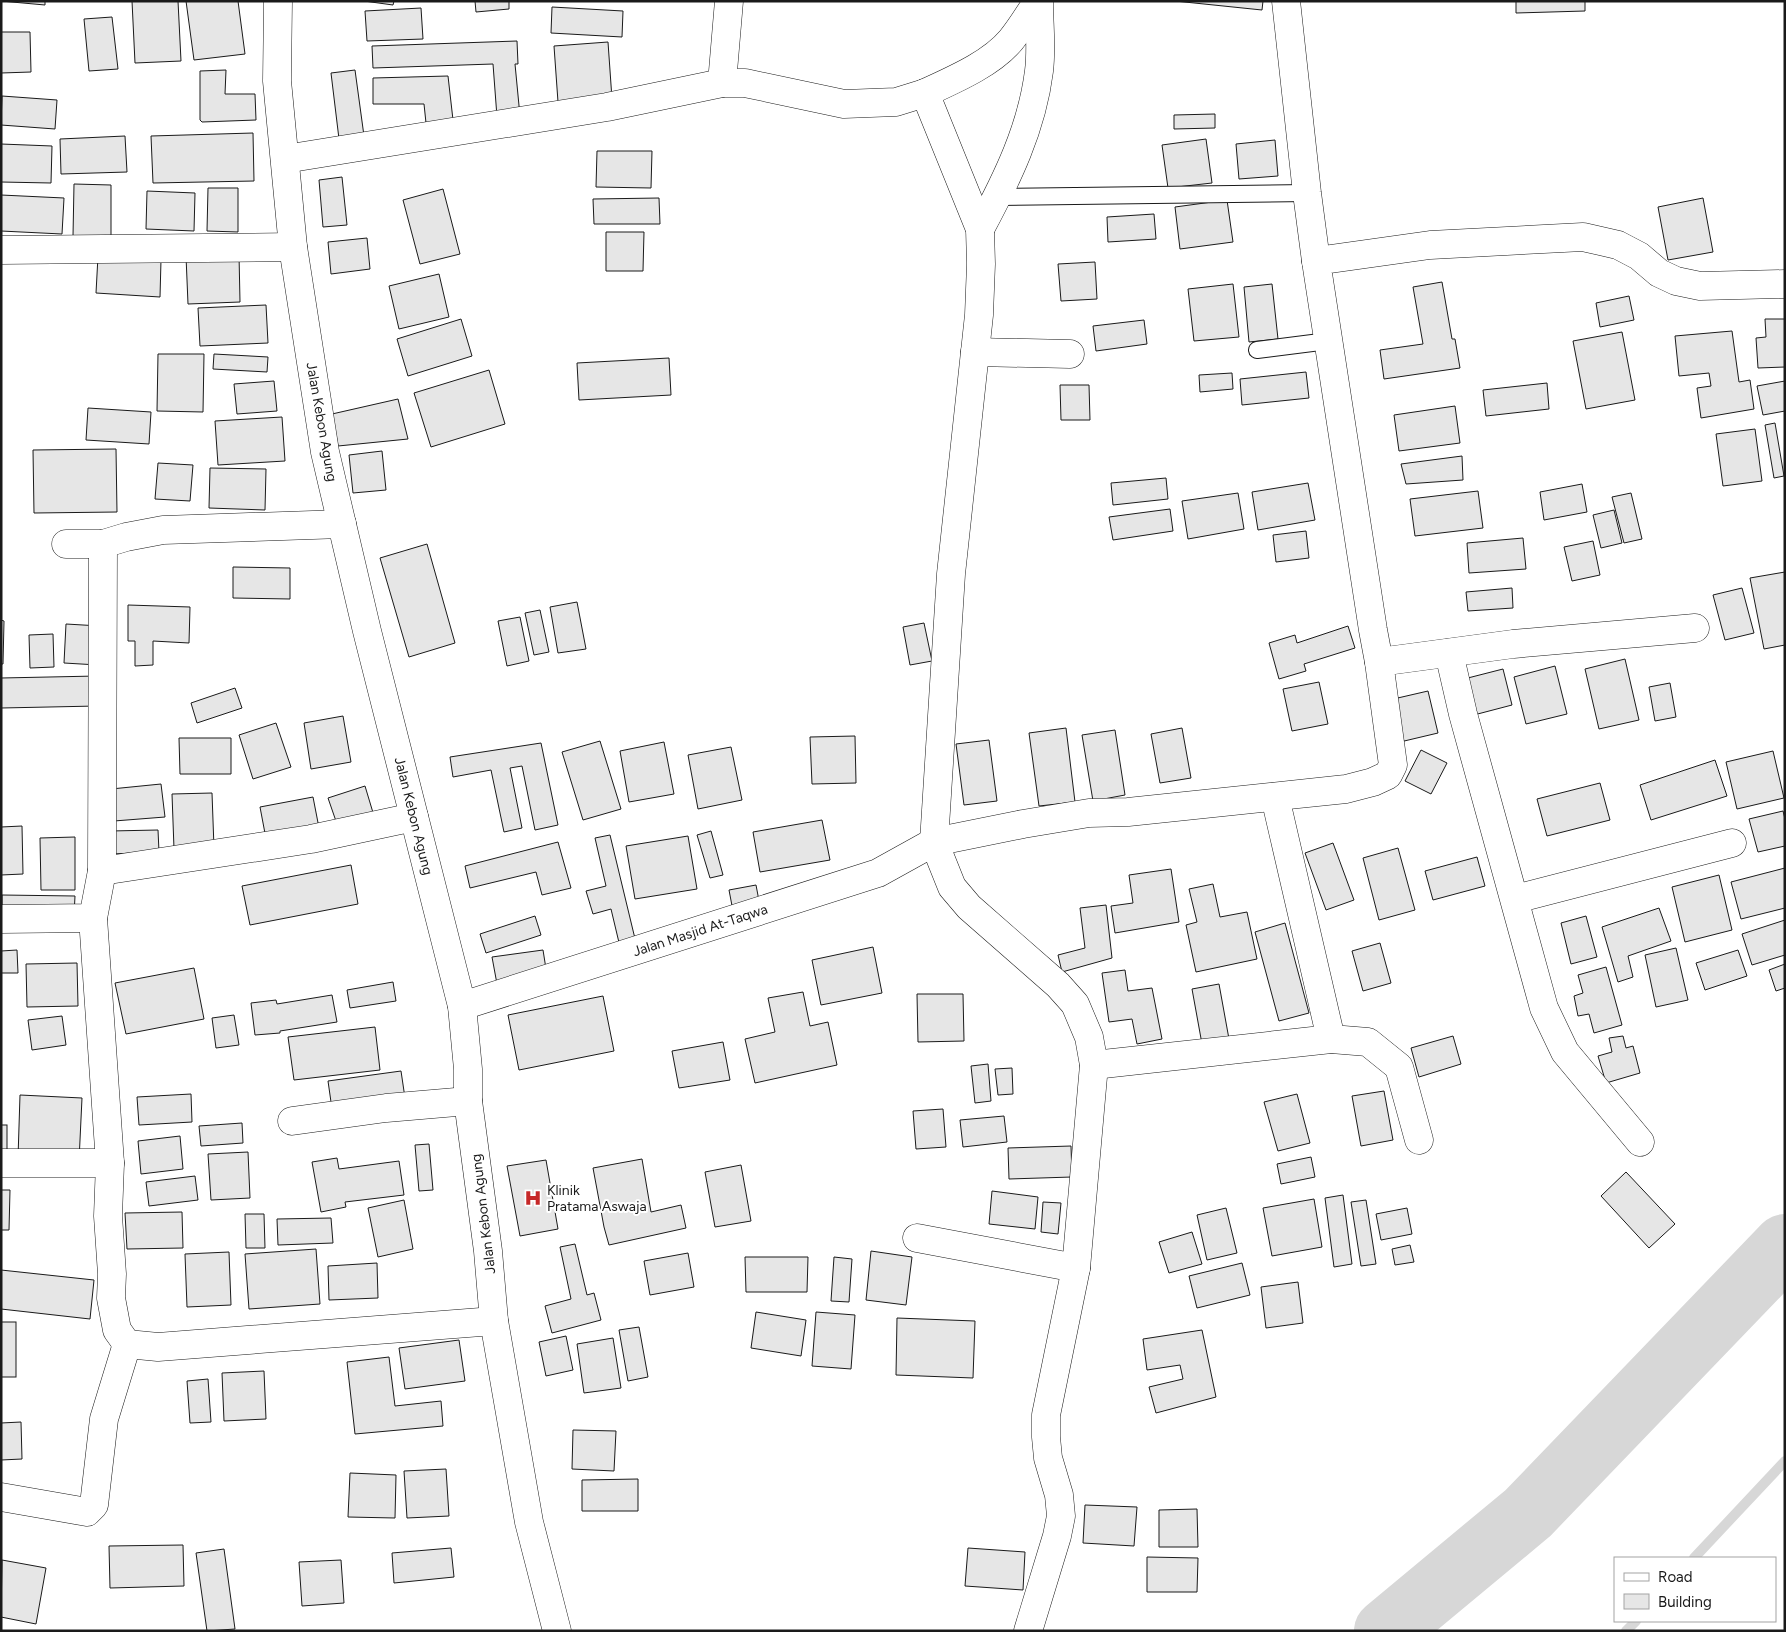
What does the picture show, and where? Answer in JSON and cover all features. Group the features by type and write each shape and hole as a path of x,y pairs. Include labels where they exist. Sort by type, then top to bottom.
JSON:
{"street":[{"name":"Jalan Kebon Agung","path":"278,1 277,81 293,247 325,452 462,1006 468,1069 468,1101 488,1251 494,1321 529,1522 557,1631"},
{"path":"722,83 729,1"},
{"path":"285,159 607,107 722,83 745,83 844,104 896,102 925,93 954,80 990,58 1010,41 1039,1"},
{"path":"980,229 1004,184 1030,120 1040,70 1039,1"},
{"name":"Jalan Masjid At-Taqwa","path":"462,1006 878,873 934,842 1089,813 1128,812 1346,789 1373,782 1388,775 1393,765 1379,662 1372,630 1316,261 1286,1"},
{"path":"925,93 980,229 981,264 974,352 951,574 934,842 952,887 969,907 1058,985 1075,1004 1089,1037 1094,1065 1076,1268 1046,1415 1048,1458 1059,1495 1061,1516 1057,1536 1028,1631"},
{"path":"1316,261 1430,245 1583,237 1618,245 1639,256 1659,273 1676,281 1700,286 1785,284"},
{"path":"1,250 293,247"},
{"path":"974,352 1070,354"},
{"path":"66,544 103,544 126,537 163,530 342,524"},
{"path":"103,544 102,871 94,918 110,1163 108,1216 112,1274 111,1298 117,1330 127,1344 158,1347 494,1321"},
{"path":"1379,662 1514,644 1695,628"},
{"path":"1449,653 1463,714 1544,1008 1565,1052 1640,1142"},
{"path":"1275,797 1331,1039"},
{"path":"102,871 311,839 414,817"},
{"path":"1515,899 1732,843"},
{"path":"1,919 94,918"},
{"path":"1094,1065 1331,1039 1368,1042 1399,1067 1419,1140"},
{"path":"292,1121 386,1108 468,1101"},
{"path":"1,1163 110,1163"},
{"path":"917,1238 1076,1268"},
{"path":"1,1497 87,1512 94,1505 104,1419 127,1344"}],"lane":[{"path":"997,197 1307,193"},
{"path":"1257,350 1328,341"}],"building":[{"path":"1,1 45,1 45,5"},
{"path":"132,1 178,1 181,61 135,63"},
{"path":"186,1 238,1 245,54 194,60"},
{"path":"364,1 394,1 393,5"},
{"path":"475,1 509,1 509,9 476,12"},
{"path":"1175,1 1263,1 1262,10"},
{"path":"1516,1 1585,1 1585,11 1516,13"},
{"path":"552,7 623,11 622,37 551,33"},
{"path":"421,8 423,39 367,41 365,11"},
{"path":"112,17 118,69 89,71 84,19"},
{"path":"1,32 30,32 31,72 1,73"},
{"path":"517,41 518,64 515,64 520,116 497,117 493,64 373,68 372,46"},
{"path":"608,42 612,99 558,102 554,46"},
{"path":"226,70 225,94 255,94 256,120 202,122 200,120 200,71"},
{"path":"355,70 364,136 339,139 331,73"},
{"path":"448,76 453,120 426,123 424,104 373,104 373,78"},
{"path":"2,96 57,100 55,129 1,125"},
{"path":"1215,114 1215,128 1174,129 1174,115"},
{"path":"253,133 254,181 153,183 151,136"},
{"path":"125,136 127,172 61,174 60,139"},
{"path":"1206,139 1212,183 1168,188 1162,145"},
{"path":"1275,140 1278,176 1239,179 1236,144"},
{"path":"1,144 52,146 51,183 1,182"},
{"path":"597,151 652,151 651,188 596,187"},
{"path":"342,177 347,225 323,227 319,180"},
{"path":"74,184 111,185 111,236 73,236"},
{"path":"208,188 238,188 238,232 207,231"},
{"path":"443,189 460,254 420,264 403,200"},
{"path":"147,191 195,193 194,231 146,229"},
{"path":"1,195 64,198 62,234 1,231"},
{"path":"659,198 660,224 594,224 593,199"},
{"path":"1703,198 1713,252 1668,260 1658,207"},
{"path":"1227,200 1233,242 1180,249 1175,207"},
{"path":"1154,214 1156,239 1108,242 1107,217"},
{"path":"606,232 644,232 643,271 606,271"},
{"path":"367,238 370,269 331,274 328,242"},
{"path":"239,254 240,302 188,304 186,256"},
{"path":"98,256 161,260 160,297 96,293"},
{"path":"1095,262 1097,299 1061,301 1058,264"},
{"path":"439,274 449,317 399,329 389,286"},
{"path":"1442,282 1452,339 1455,339 1460,368 1384,379 1380,350 1423,344 1413,287"},
{"path":"1233,284 1239,337 1194,341 1188,289"},
{"path":"1272,284 1278,339 1249,342 1244,287"},
{"path":"1629,296 1634,320 1600,327 1596,303"},
{"path":"266,305 268,343 200,346 198,308"},
{"path":"461,319 472,356 408,376 397,339"},
{"path":"1765,319 1785,319 1785,367 1758,368 1756,338 1766,337"},
{"path":"1144,320 1147,344 1096,351 1093,326"},
{"path":"1732,331 1739,382 1750,380 1754,409 1701,418 1697,388 1711,386 1709,373 1679,376 1675,336"},
{"path":"1622,332 1635,400 1586,409 1573,341"},
{"path":"158,354 204,354 203,412 157,411"},
{"path":"214,354 268,357 267,372 213,369"},
{"path":"669,358 671,395 579,400 577,363"},
{"path":"489,370 505,424 431,447 414,393"},
{"path":"1306,372 1309,398 1242,405 1240,379"},
{"path":"1232,373 1233,389 1200,392 1199,375"},
{"path":"274,381 277,411 237,414 234,384"},
{"path":"1785,381 1785,411 1763,415 1757,386"},
{"path":"1547,383 1549,409 1486,416 1483,390"},
{"path":"1060,385 1089,385 1090,420 1061,420"},
{"path":"398,399 408,439 338,446 332,414"},
{"path":"1455,406 1460,443 1399,451 1394,415"},
{"path":"88,408 151,412 149,444 86,440"},
{"path":"282,417 285,461 218,465 215,421"},
{"path":"1775,423 1784,476 1774,478 1765,425"},
{"path":"1755,429 1762,481 1723,486 1716,434"},
{"path":"116,449 117,512 34,513 33,450"},
{"path":"382,451 386,490 353,493 349,455"},
{"path":"1462,456 1463,480 1406,484 1401,464"},
{"path":"158,463 193,465 190,501 155,499"},
{"path":"210,468 266,469 265,510 209,508"},
{"path":"1166,478 1168,499 1113,505 1111,483"},
{"path":"1308,483 1315,520 1258,530 1252,492"},
{"path":"1582,484 1587,512 1544,520 1540,492"},
{"path":"1478,491 1483,528 1415,536 1410,499"},
{"path":"1238,493 1244,529 1188,539 1182,501"},
{"path":"1631,493 1642,539 1624,543 1612,497"},
{"path":"1170,509 1173,531 1113,540 1109,517"},
{"path":"1614,510 1622,543 1601,548 1593,515"},
{"path":"1306,531 1309,558 1276,562 1273,535"},
{"path":"1523,538 1526,569 1469,573 1467,543"},
{"path":"1593,541 1600,575 1572,581 1564,547"},
{"path":"427,544 455,643 409,657 380,558"},
{"path":"233,567 290,568 290,599 233,598"},
{"path":"1785,572 1785,645 1764,649 1750,578"},
{"path":"1512,588 1513,608 1468,611 1466,592"},
{"path":"1742,588 1754,633 1725,640 1713,595"},
{"path":"577,602 586,649 558,653 550,607"},
{"path":"128,605 190,607 189,643 153,641 153,665 135,666 135,641 128,641"},
{"path":"540,610 549,652 534,655 525,613"},
{"path":"520,617 529,661 507,666 498,621"},
{"path":"1,620 4,621 3,664 1,664"},
{"path":"924,623 932,661 910,665 903,627"},
{"path":"66,624 100,626 98,665 64,663"},
{"path":"1348,626 1355,648 1304,664 1306,671 1279,679 1269,643 1295,635 1297,643"},
{"path":"53,634 54,667 30,668 29,635"},
{"path":"1625,659 1639,720 1599,729 1585,669"},
{"path":"1555,666 1567,714 1526,724 1514,677"},
{"path":"1503,669 1512,705 1470,716 1460,680"},
{"path":"97,676 97,706 1,708 1,678"},
{"path":"1319,682 1328,724 1292,731 1283,689"},
{"path":"1670,683 1676,717 1655,721 1649,687"},
{"path":"235,688 242,708 197,723 191,703"},
{"path":"1428,691 1438,733 1400,742 1389,700"},
{"path":"343,716 351,762 311,769 304,723"},
{"path":"276,723 291,767 253,779 239,735"},
{"path":"1066,728 1075,802 1039,806 1029,733"},
{"path":"1182,728 1191,778 1160,783 1151,734"},
{"path":"1115,730 1125,795 1093,801 1082,735"},
{"path":"855,736 856,783 812,784 810,737"},
{"path":"179,738 231,738 231,774 180,774"},
{"path":"989,740 997,801 964,805 956,744"},
{"path":"600,741 621,809 583,820 562,752"},
{"path":"664,742 674,794 629,802 620,751"},
{"path":"541,743 558,825 535,830 522,766 510,768 522,828 504,832 491,770 453,777 450,757"},
{"path":"731,747 742,800 698,809 688,755"},
{"path":"1421,750 1447,763 1431,794 1405,781"},
{"path":"1773,751 1784,798 1737,809 1726,762"},
{"path":"1715,760 1727,796 1651,820 1640,785"},
{"path":"1600,783 1610,820 1547,836 1537,799"},
{"path":"161,784 165,817 114,821 111,789"},
{"path":"365,786 374,816 338,827 328,798"},
{"path":"212,793 214,848 174,849 172,794"},
{"path":"313,797 320,833 267,844 260,807"},
{"path":"1783,811 1785,819 1785,846 1758,852 1749,819"},
{"path":"822,820 830,860 760,872 753,832"},
{"path":"22,826 23,874 1,875 1,827"},
{"path":"158,830 159,852 111,854 110,831"},
{"path":"711,831 723,875 710,878 697,835"},
{"path":"610,835 637,947 621,951 611,909 593,914 586,891 606,886 595,838"},
{"path":"688,836 697,889 635,899 626,846"},
{"path":"75,837 75,890 41,890 40,838"},
{"path":"558,842 571,888 542,895 536,872 470,888 465,866"},
{"path":"1333,843 1354,900 1326,910 1305,853"},
{"path":"1398,848 1415,910 1379,920 1363,858"},
{"path":"1477,857 1485,886 1433,900 1425,871"},
{"path":"351,865 358,904 250,925 242,886"},
{"path":"1785,868 1785,908 1741,919 1731,882"},
{"path":"1171,869 1179,922 1115,933 1111,906 1133,903 1129,875"},
{"path":"1719,875 1732,930 1685,942 1672,887"},
{"path":"1213,884 1220,917 1247,912 1257,959 1196,972 1186,925 1197,922 1189,889"},
{"path":"756,885 760,906 733,911 729,890"},
{"path":"2,895 75,896 74,916 2,914"},
{"path":"1106,905 1112,958 1062,972 1058,955 1085,948 1080,908"},
{"path":"1659,908 1671,941 1628,956 1633,977 1618,982 1602,927"},
{"path":"535,916 541,935 486,953 480,934"},
{"path":"1586,916 1597,957 1571,964 1561,923"},
{"path":"1785,920 1785,955 1752,965 1742,934"},
{"path":"1285,923 1309,1013 1279,1021 1255,932"},
{"path":"1380,943 1391,983 1363,991 1352,951"},
{"path":"873,947 882,993 821,1005 812,960"},
{"path":"1676,948 1688,1000 1656,1007 1645,955"},
{"path":"17,950 18,973 1,973 1,951"},
{"path":"543,950 547,975 497,984 492,957"},
{"path":"1738,950 1747,976 1705,990 1696,963"},
{"path":"77,963 78,1006 27,1007 26,964"},
{"path":"1785,964 1785,988 1776,991 1769,970"},
{"path":"1606,967 1622,1025 1594,1033 1589,1014 1578,1016 1574,996 1583,993 1578,975"},
{"path":"194,968 204,1019 126,1034 115,983"},
{"path":"1125,970 1128,991 1152,988 1162,1039 1137,1044 1132,1019 1109,1022 1102,973"},
{"path":"393,982 396,1001 350,1008 347,990"},
{"path":"1219,984 1229,1039 1202,1044 1192,989"},
{"path":"803,992 810,1026 828,1022 837,1065 755,1083 745,1039 775,1032 768,998"},
{"path":"917,994 963,994 964,1041 918,1042"},
{"path":"332,995 337,1022 280,1031 280,1033 255,1035 251,1003 276,1000 277,1004"},
{"path":"603,996 614,1051 519,1070 508,1015"},
{"path":"234,1015 239,1045 216,1048 212,1018"},
{"path":"62,1016 66,1045 32,1050 28,1020"},
{"path":"375,1027 380,1070 294,1080 288,1037"},
{"path":"1453,1036 1461,1064 1419,1077 1411,1048"},
{"path":"1623,1036 1626,1048 1633,1046 1640,1073 1606,1083 1598,1056 1612,1052 1609,1038"},
{"path":"723,1042 730,1080 679,1088 672,1051"},
{"path":"988,1064 991,1101 975,1103 971,1066"},
{"path":"1012,1068 1013,1094 998,1095 995,1069"},
{"path":"401,1071 405,1098 332,1109 328,1081"},
{"path":"1384,1091 1393,1140 1361,1146 1352,1096"},
{"path":"191,1094 192,1122 139,1125 137,1097"},
{"path":"1297,1094 1310,1143 1278,1151 1264,1102"},
{"path":"20,1095 82,1098 79,1161 18,1158"},
{"path":"943,1109 946,1147 916,1149 913,1111"},
{"path":"1004,1116 1007,1142 963,1147 960,1120"},
{"path":"242,1123 243,1143 201,1146 199,1126"},
{"path":"1,1125 7,1125 7,1154 1,1154"},
{"path":"180,1136 183,1169 141,1174 138,1141"},
{"path":"429,1144 433,1190 419,1191 415,1145"},
{"path":"1071,1146 1072,1177 1009,1179 1008,1148"},
{"path":"248,1152 250,1198 211,1200 208,1154"},
{"path":"1311,1157 1315,1177 1281,1184 1277,1164"},
{"path":"337,1158 339,1169 399,1161 404,1195 345,1202 346,1207 321,1212 312,1162"},
{"path":"642,1159 651,1212 681,1205 686,1228 609,1245 593,1168"},
{"name":"Klinik Pratama Aswaja","path":"546,1160 558,1229 520,1236 507,1166"},
{"path":"741,1165 751,1221 715,1227 705,1172"},
{"path":"1626,1172 1675,1224 1649,1248 1601,1196"},
{"path":"195,1176 198,1200 149,1206 146,1182"},
{"path":"1,1190 10,1190 9,1230 1,1230"},
{"path":"992,1191 1038,1197 1035,1229 989,1224"},
{"path":"1343,1195 1352,1264 1334,1267 1325,1198"},
{"path":"1314,1199 1322,1247 1272,1256 1263,1208"},
{"path":"404,1200 413,1249 378,1257 368,1208"},
{"path":"1366,1200 1376,1264 1361,1266 1351,1202"},
{"path":"1043,1202 1061,1203 1058,1234 1041,1232"},
{"path":"1226,1208 1237,1253 1207,1260 1197,1215"},
{"path":"1407,1208 1412,1234 1381,1240 1376,1214"},
{"path":"182,1212 183,1248 127,1249 125,1213"},
{"path":"245,1214 264,1214 265,1248 246,1248"},
{"path":"331,1218 333,1243 278,1245 277,1219"},
{"path":"1192,1232 1202,1264 1169,1273 1159,1242"},
{"path":"575,1244 587,1295 594,1293 601,1320 552,1333 545,1306 571,1299 560,1247"},
{"path":"1410,1245 1414,1262 1395,1265 1392,1249"},
{"path":"316,1249 320,1304 249,1309 245,1254"},
{"path":"871,1251 912,1257 906,1305 866,1300"},
{"path":"229,1252 231,1305 187,1307 185,1254"},
{"path":"688,1253 694,1287 650,1295 644,1261"},
{"path":"745,1257 808,1257 807,1292 746,1292"},
{"path":"834,1257 852,1259 849,1302 831,1301"},
{"path":"377,1263 378,1298 329,1300 328,1266"},
{"path":"1242,1263 1250,1295 1197,1308 1189,1276"},
{"path":"1,1270 94,1280 90,1319 1,1309"},
{"path":"1298,1282 1303,1323 1266,1328 1261,1287"},
{"path":"756,1312 806,1320 801,1356 751,1348"},
{"path":"816,1312 855,1315 851,1369 812,1366"},
{"path":"897,1318 975,1321 973,1378 896,1375"},
{"path":"1,1322 16,1322 16,1377 1,1377"},
{"path":"639,1327 648,1377 628,1381 619,1330"},
{"path":"1202,1330 1216,1397 1156,1413 1149,1387 1183,1379 1180,1365 1147,1370 1143,1339"},
{"path":"566,1336 573,1370 546,1376 539,1342"},
{"path":"613,1338 621,1388 584,1393 577,1344"},
{"path":"459,1340 465,1381 405,1389 399,1348"},
{"path":"389,1357 395,1406 441,1401 443,1426 355,1434 347,1362"},
{"path":"264,1371 266,1419 224,1421 222,1373"},
{"path":"208,1379 211,1422 190,1423 187,1381"},
{"path":"21,1422 22,1459 1,1460 1,1423"},
{"path":"573,1430 616,1431 614,1471 572,1469"},
{"path":"446,1469 449,1516 407,1518 404,1471"},
{"path":"350,1473 396,1475 395,1518 348,1517"},
{"path":"638,1479 638,1511 582,1511 582,1480"},
{"path":"1085,1505 1137,1507 1134,1546 1083,1543"},
{"path":"1197,1509 1198,1547 1159,1547 1159,1510"},
{"path":"183,1545 184,1586 110,1588 109,1546"},
{"path":"451,1548 454,1577 394,1583 392,1553"},
{"path":"968,1548 1025,1552 1023,1590 965,1586"},
{"path":"224,1549 235,1629 207,1631 196,1553"},
{"path":"1147,1557 1198,1558 1197,1592 1147,1592"},
{"path":"2,1560 46,1568 36,1624 1,1617"},
{"path":"341,1560 344,1603 302,1606 299,1562"}],"waterway":[{"path":"1386,1631 1528,1513 1785,1246"},
{"path":"1695,1557 1785,1461"},
{"path":"1626,1631 1635,1622"}],"place":[{"name":"Klinik Pratama Aswaja","path":"533,1198"}]}
